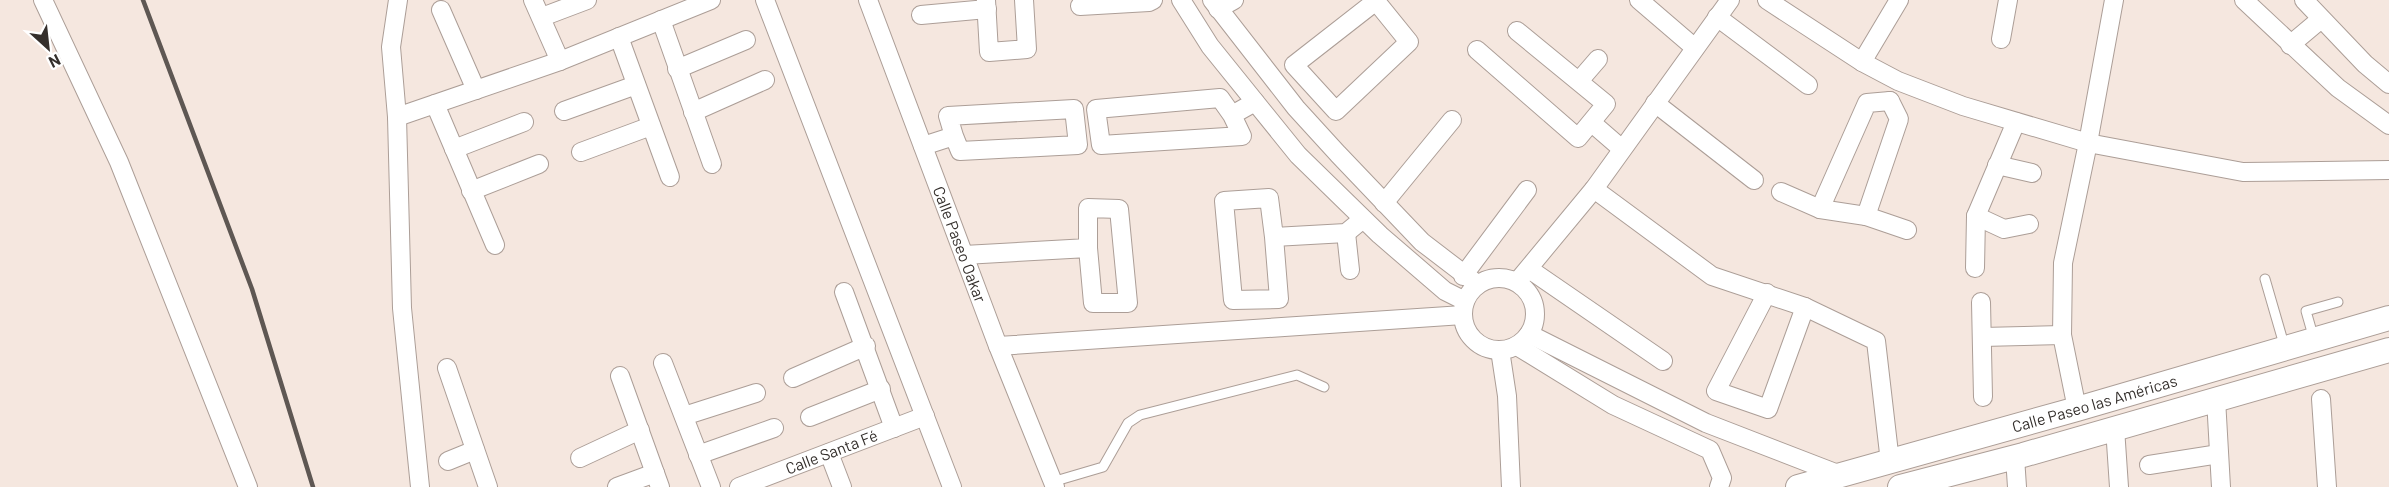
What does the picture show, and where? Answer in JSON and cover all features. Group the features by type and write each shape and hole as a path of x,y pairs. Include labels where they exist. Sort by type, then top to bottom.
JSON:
{"street":[{"path":"44,0 119,162 249,487"},
{"path":"398,0 391,46 397,117 402,308 420,487"},
{"path":"533,0 560,61"},
{"path":"542,17 587,0"},
{"path":"397,117 560,61 711,0"},
{"path":"765,0 952,487"},
{"name":"Calle Paseo Oakar","path":"868,0 998,346 1053,484"},
{"path":"921,15 986,4 989,52 1027,49 1024,0"},
{"path":"1080,6 1153,0"},
{"path":"1180,0 1210,46 1298,155 1363,219 1464,308"},
{"path":"1234,0 1215,5 1296,108 1422,242 1470,280 1523,275 1663,361"},
{"path":"1639,0 1695,48"},
{"path":"1511,487 1507,396 1516,344 1536,317 1535,306 1525,288 1523,275 1594,189 1730,0"},
{"path":"1767,0 1862,62 1898,81 1963,106 2088,143 2243,172 2389,170"},
{"path":"1862,62 1899,0"},
{"path":"2077,409 2062,335 2063,263 2114,0"},
{"path":"2244,0 2338,88 2389,126"},
{"path":"2304,0 2365,63 2389,84"},
{"path":"1375,1 1409,42 1336,111 1294,65 1375,1"},
{"path":"2001,39 2005,1"},
{"path":"441,10 476,90"},
{"path":"1717,17 1808,86"},
{"path":"2290,45 2321,19"},
{"path":"661,20 712,164"},
{"path":"1477,50 1578,138 1606,104 1517,31"},
{"path":"619,37 670,177"},
{"path":"677,69 746,40"},
{"path":"1579,81 1598,59"},
{"path":"693,112 765,80"},
{"path":"1866,216 1899,119 1890,101 1898,81"},
{"path":"564,111 636,85"},
{"path":"1296,108 1318,91"},
{"path":"1220,98 1232,115 1242,136 1101,145 1096,109 1220,98"},
{"path":"1820,209 1868,103 1890,101"},
{"path":"1232,115 1255,102"},
{"path":"435,104 495,245"},
{"path":"1655,104 1754,180"},
{"path":"1074,109 1078,145 960,151 954,136 948,116 1074,109"},
{"path":"1384,203 1452,120"},
{"path":"454,149 524,122"},
{"path":"1975,268 1976,216 2016,122"},
{"path":"1592,123 1622,149"},
{"path":"581,152 651,126"},
{"path":"923,146 954,136"},
{"path":"471,190 539,164"},
{"path":"1997,165 2032,173"},
{"path":"1594,189 1712,276 1805,307 1876,340 1890,462"},
{"path":"1527,190 1470,280 1464,308 1465,328 1476,342 1492,350 1516,344 1706,423 1844,476"},
{"path":"1781,192 1820,209 1866,216 1907,230"},
{"path":"1269,198 1274,237 1279,299 1233,300 1224,201 1269,198"},
{"path":"1088,208 1119,208 1128,303 1093,303 1088,248 1088,208"},
{"path":"1976,216 2004,229 2029,224"},
{"path":"1274,237 1346,233 1363,219"},
{"path":"1346,233 1350,270"},
{"path":"964,255 1088,248"},
{"path":"844,292 866,346 894,428"},
{"path":"1767,294 1716,391 1768,409 1805,307"},
{"path":"1981,302 1983,397"},
{"path":"998,346 1464,308"},
{"name":"Calle Paseo las Américas","path":"1798,487 1844,476 2389,318"},
{"path":"1982,337 2062,335"},
{"path":"1516,344 1613,405 1710,450 1722,478 1719,487"},
{"path":"794,378 866,346"},
{"name":"Calle Paseo las Américas","path":"1910,486 2389,350"},
{"path":"663,363 711,487"},
{"path":"447,368 488,487"},
{"path":"617,487 658,480 620,376"},
{"path":"810,417 881,389"},
{"path":"684,416 756,393"},
{"path":"2216,399 2221,487"},
{"path":"2321,399 2327,487"},
{"name":"Calle Santa Fé","path":"739,487 925,416"},
{"path":"698,455 774,428"},
{"path":"2115,428 2120,487"},
{"path":"580,458 640,430"},
{"path":"1939,448 1944,476"},
{"path":"448,461 475,450"},
{"path":"829,453 838,486"},
{"path":"2149,465 2219,454"},
{"path":"2014,457 2017,487"}],"lane":[{"path":"2265,279 2285,348"},
{"path":"2314,339 2306,311 2338,302"},
{"path":"1053,484 1103,467 1128,423 1140,415 1297,375 1324,387"}],"railway":[{"path":"143,0 252,289 313,487"}]}
